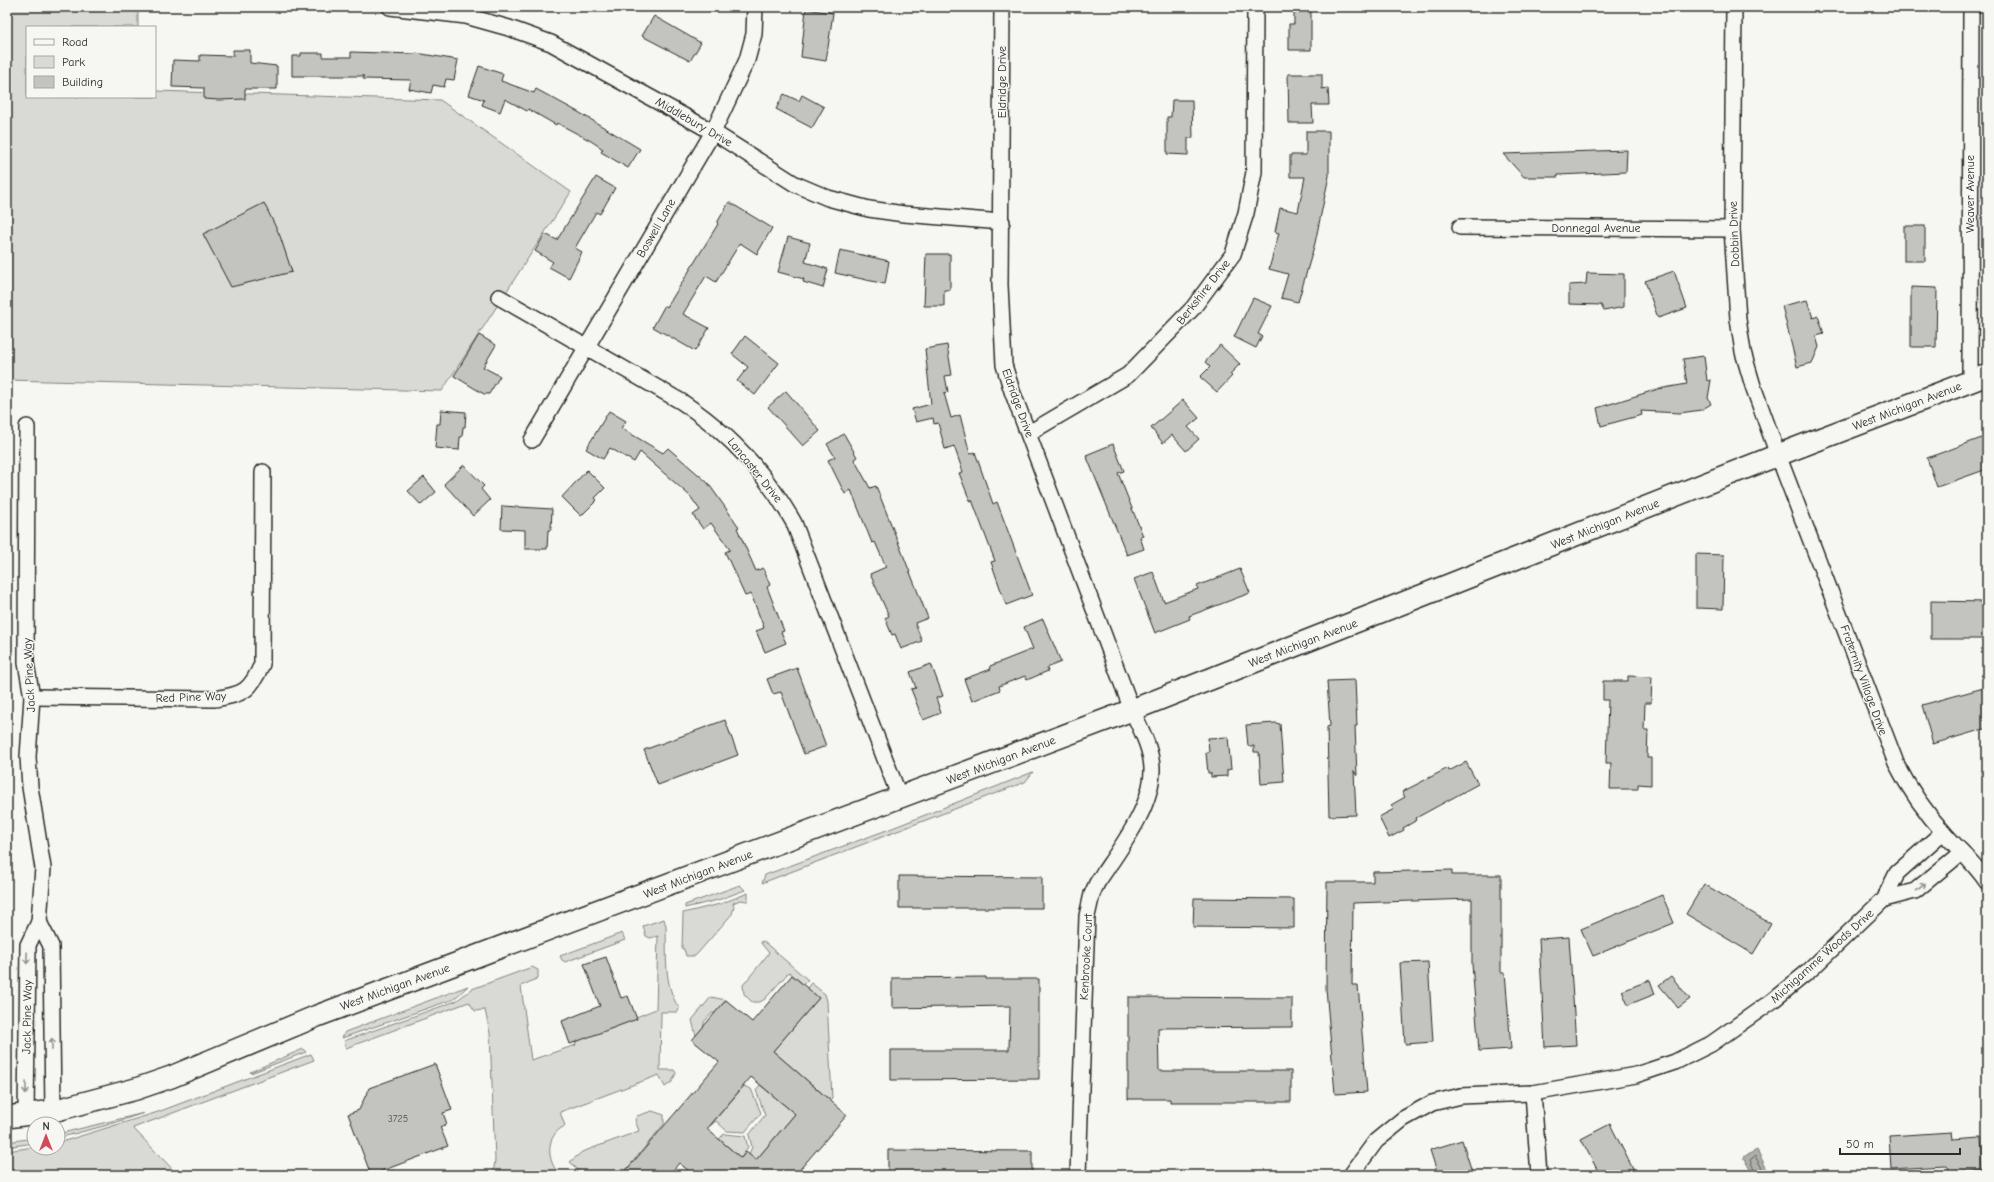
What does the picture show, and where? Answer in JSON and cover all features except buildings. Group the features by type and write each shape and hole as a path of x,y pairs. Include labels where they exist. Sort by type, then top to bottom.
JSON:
{"street":[{"name":"Middlebury Drive","path":"390,7 466,16 509,28 551,43 713,132 795,184 828,198 869,208 904,214 1002,222"},
{"name":"Boswell Lane","path":"532,440 713,132 747,60 754,34 756,7"},
{"name":"Eldridge Drive","path":"1002,7 1002,222 1000,286 1004,365 1012,391 1132,710"},
{"name":"Berkshire Drive","path":"1029,433 1128,375 1193,308 1232,254 1246,213 1254,172 1255,7"},
{"name":"Dobbin Drive","path":"1734,7 1732,229 1738,319 1743,352 1753,386 1778,455"},
{"name":"Weaver Avenue","path":"1971,7 1979,378"},
{"name":"Donnegal Avenue","path":"1460,227 1732,229"},
{"name":"Lancaster Drive","path":"499,297 682,402 707,418 747,456 780,498 794,523 900,798"},
{"name":"West Michigan Avenue","path":"16,1116 53,1111 171,1077 324,1014 1132,710 1778,455 1979,378"},
{"name":"Jack Pine Way","path":"16,1116 28,945 39,922 43,868 30,787 28,757 32,697 26,663 27,427"},
{"name":"Fraternity Village Drive","path":"1778,455 1896,763 1914,795 1943,832 1978,869 1987,882"},
{"name":"Red Pine Way","path":"32,697 215,699 236,695 254,683 262,664 264,472"},
{"name":"Kenbrooke Court","path":"1078,1175 1087,916 1092,894 1097,883 1137,819 1144,804 1152,768 1148,750 1132,710"},
{"name":"Michigamme Woods Drive","path":"1350,1175 1376,1141 1403,1119 1432,1103 1461,1096 1534,1093 1636,1075 1675,1062 1711,1044 1772,1001 1802,976 1884,899 1897,873 1943,832"},
{"name":"Michigamme Woods Drive","path":"1884,899 1915,892 1962,852"},
{"name":"Jack Pine Way","path":"39,922 52,946 53,1111"},
{"path":"1534,1093 1539,1175"}],"green space":[{"path":"7,7 138,7 138,26 26,26 26,98 156,98 156,91 440,100 571,192 442,391 7,380"},
{"path":"1033,772 1025,782 762,883 765,875 895,827"},
{"path":"740,885 745,890 718,900 685,908 685,905"},
{"path":"748,893 748,901 740,900 733,903 734,907 732,914 698,953 695,956 686,956 684,949 682,949 683,913 720,904"},
{"path":"664,919 666,926 666,958 668,979 670,989 679,1008 678,1012 661,1012 660,1070 674,1070 676,1073 672,1082 665,1087 659,1075 560,1112 565,1126 558,1130 554,1135 551,1142 550,1156 555,1169 560,1175 493,1175 495,1160 490,1033 485,1010 475,1011 469,1002 346,1048 344,1041 456,1001 472,989 532,967 538,970 538,978 521,986 531,1060 576,1045 575,1042 656,1009 658,936 650,938 646,936 643,926"},
{"path":"622,933 625,940 565,962 560,956"},
{"path":"763,941 808,980 803,984 789,972 765,999 760,1002 752,1002 744,994 743,985 769,953 760,942"},
{"path":"811,983 825,994 827,1001 831,1101 773,1051 819,998 807,988"},
{"path":"468,986 454,999 342,1038 345,1032"},
{"path":"711,997 726,1000 715,1013 712,1013 704,1022 704,1026 696,1036 692,1020"},
{"path":"303,1049 306,1052 251,1073 250,1072"},
{"path":"311,1054 314,1060 133,1128 178,1175 7,1175 7,1151 26,1148 26,1156 66,1156 66,1141 158,1112"},
{"path":"760,1085 795,1114 756,1160 749,1154 752,1147 749,1135 765,1115 756,1090"},
{"path":"744,1086 751,1089 761,1113 745,1132 727,1131 716,1121 710,1126"},
{"path":"652,1111 664,1115 664,1124 622,1175 583,1175 570,1162 582,1152 639,1131 635,1120 637,1116"},
{"path":"144,1113 66,1136 66,1132"},
{"path":"724,1134 745,1136 748,1147 741,1158 719,1139"},
{"path":"26,1139 26,1144 7,1147 7,1142"}],"water":[{"path":"1757,1150 1770,1175 1753,1175 1743,1157"}]}
